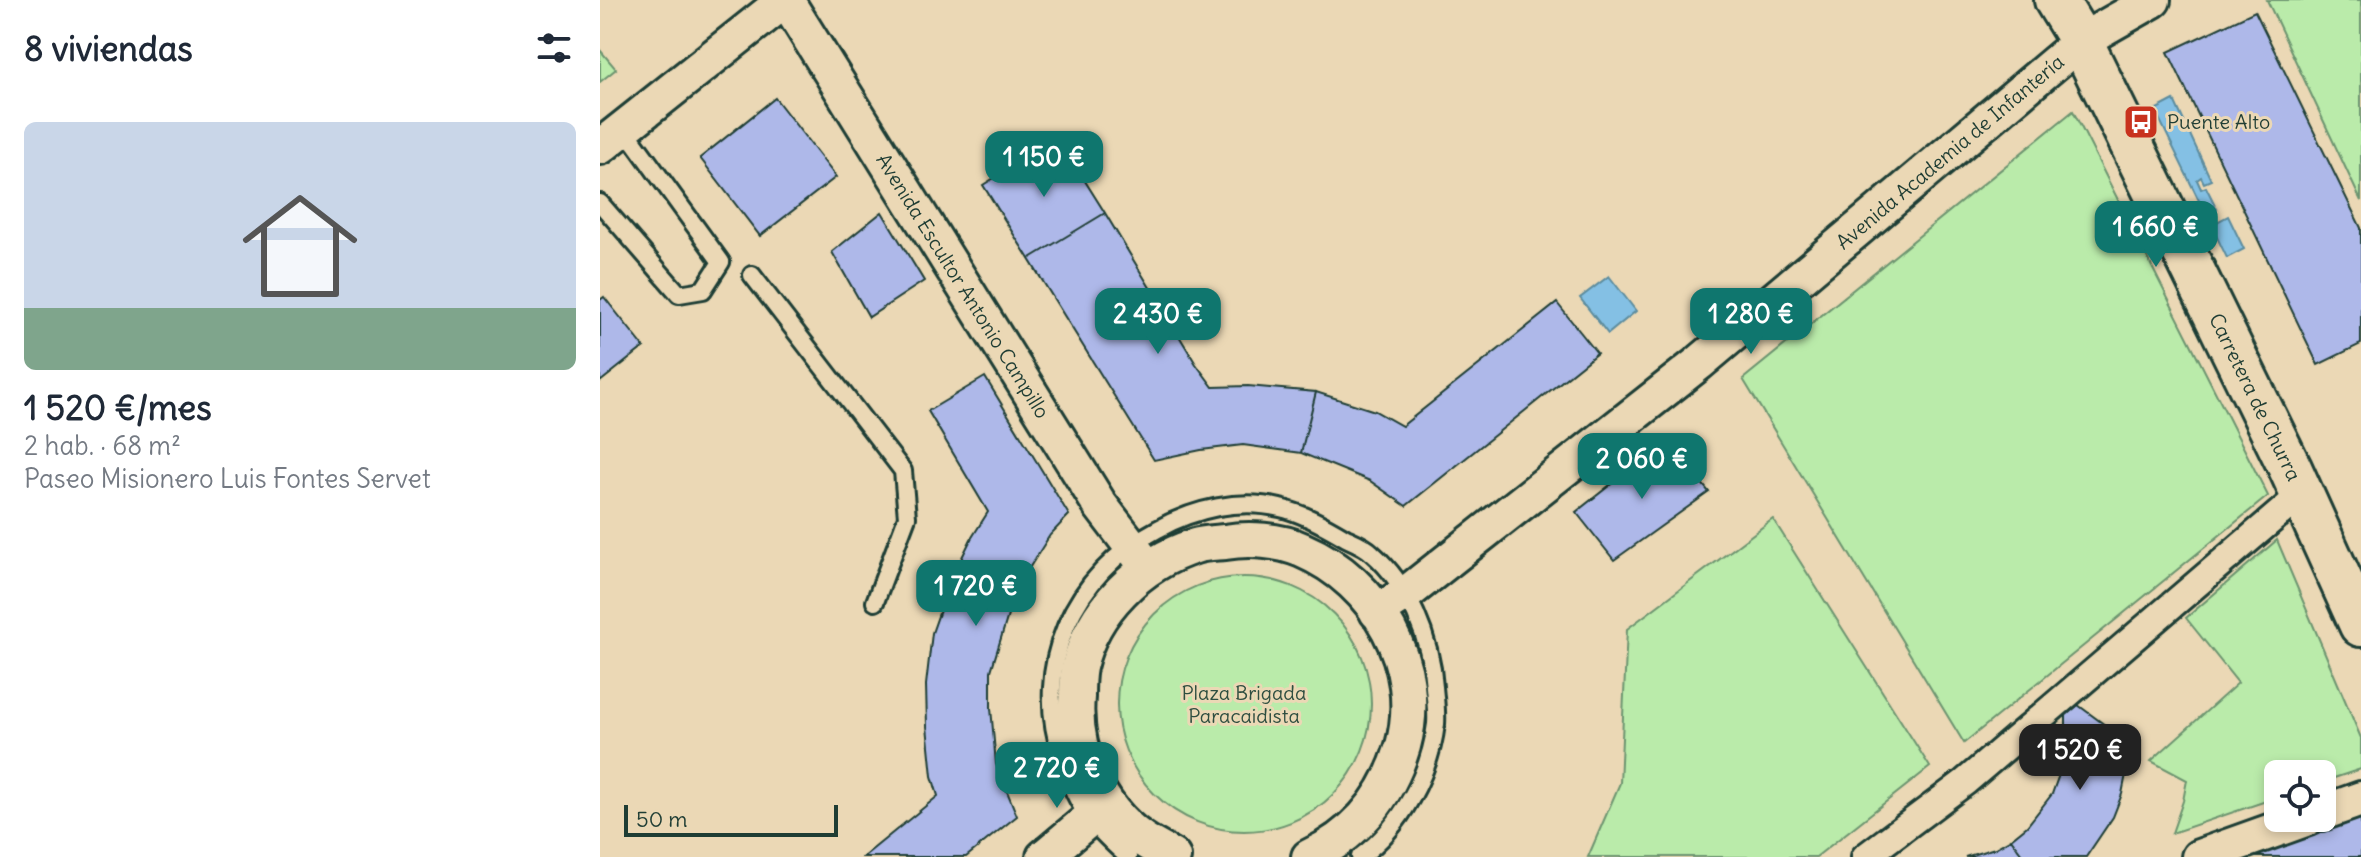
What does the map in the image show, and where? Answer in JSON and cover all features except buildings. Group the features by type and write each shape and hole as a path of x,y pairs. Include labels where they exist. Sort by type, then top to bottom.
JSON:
{"street":[{"path":"612,138 785,0"},
{"name":"Avenida Escultor Antonio Campillo","path":"785,0 1100,505 1140,556"},
{"name":"Carretera de Churra","path":"2056,0 2081,41 2302,494 2361,625"},
{"name":"Avenida Academia de Infantería","path":"1377,612 1407,593 1699,363 2081,41 2153,0"},
{"path":"1865,857 1965,782 2302,494"},
{"path":"1173,857 1099,812 1084,761 1075,714 1079,666 1097,622 1127,584 1140,556 1248,539 1300,549 1346,574 1395,637 1407,682 1408,727 1395,772 1371,811 1333,855"},
{"path":"2336,808 2361,799"},
{"path":"1044,857 1099,812"},
{"path":"2199,857 2269,832"}],"lane":[{"path":"600,203 679,294 703,290 721,262 612,138"},
{"path":"752,275 903,471 907,517 875,602"},
{"path":"1140,556 1180,517 1233,504 1280,508 1322,524 1372,552 1407,593 1429,654 1436,721 1430,757 1410,801 1386,833 1333,855"},
{"path":"1099,812 1128,857"}],"green space":[{"path":"2267,0 2361,0 2361,201"},
{"path":"600,50 616,69 600,82"},
{"path":"2073,111 2268,496 1964,743 1743,379"},
{"path":"1773,519 1930,767 1816,857 1588,857 1620,783 1627,629"},
{"path":"2277,540 2361,738 2361,769 2336,777 2336,760 2264,760 2264,802 2172,833 2187,780 2151,761 2238,683 2186,618"},
{"name":"Plaza Brigada Paracaidista","path":"1232,577 1256,577 1281,582 1304,592 1334,614 1350,633 1366,667 1371,704 1366,741 1350,775 1334,794 1315,810 1281,826 1256,831 1232,831 1207,826 1184,816 1163,802 1146,785 1122,741 1117,716 1117,692 1122,667 1132,644 1146,623 1163,606 1207,582"}],"water":[{"path":"2174,100 2211,180 2204,183 2201,177 2197,180 2201,189 2206,187 2217,209 2205,213 2155,110"},
{"path":"2228,216 2244,249 2227,258 2211,225"},
{"path":"1609,276 1636,311 1608,334 1580,298"}],"place":[{"name":"Puente Alto","path":"2141,122"}]}
